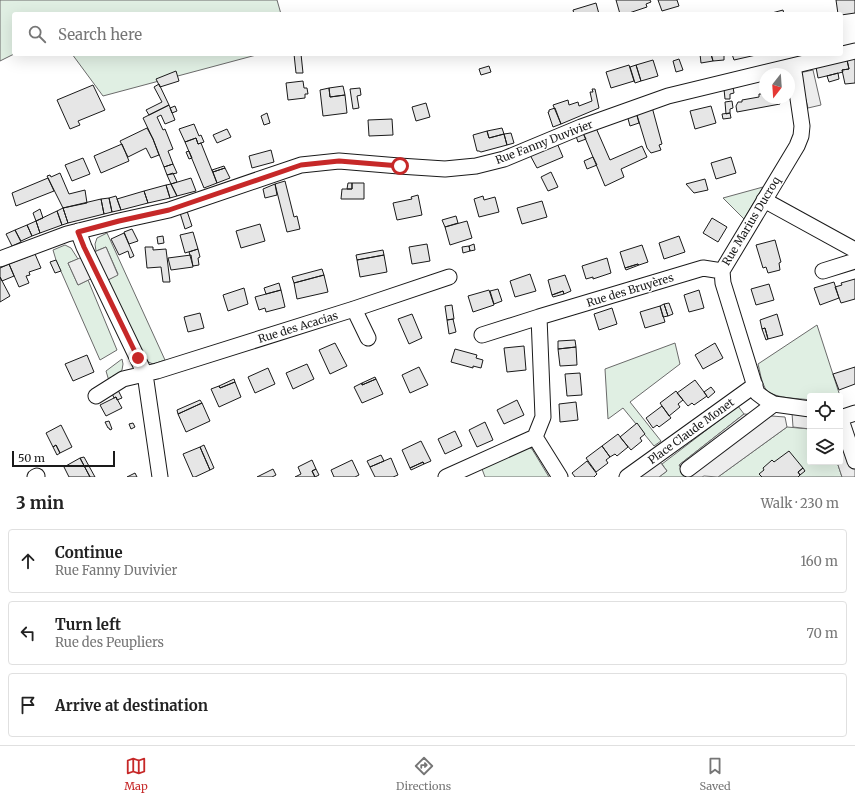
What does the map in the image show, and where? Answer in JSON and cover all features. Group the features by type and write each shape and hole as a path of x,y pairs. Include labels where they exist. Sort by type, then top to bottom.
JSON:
{"street":[{"name":"Rue Fanny Duvivier","path":"843,55 855,52"},
{"name":"Rue Fanny Duvivier","path":"0,258 66,234 169,210 301,165 339,161 445,168 476,166 504,159 581,127 668,96 837,56"},
{"name":"Rue Marius Ducroq","path":"793,66 802,126 801,136 797,146 722,271 723,283 758,393 765,400 774,404 807,409"},
{"path":"764,200 855,250"},
{"path":"78,232 145,374 160,477"},
{"path":"823,271 855,261"},
{"name":"Rue des Bruyères","path":"482,335 703,268 722,271"},
{"name":"Rue des Acacias","path":"96,396 123,379 145,374 354,309 449,277"},
{"path":"354,309 368,338"},
{"path":"446,477 534,437 543,417 539,317"},
{"name":"Place Claude Monet","path":"627,477 755,385"},
{"path":"688,468 774,404"},
{"path":"843,416 855,413"},
{"path":"843,426 855,461"},
{"path":"534,437 560,477"}],"green space":[{"path":"0,0 277,0 280,12 12,12 12,55 0,61"},
{"path":"73,56 253,56 103,96"},
{"path":"763,187 744,219 723,198"},
{"path":"107,233 165,360 153,364 144,360 108,280 118,274 106,247 96,251 95,244 97,238"},
{"path":"65,245 71,248 78,259 68,263 78,285 88,280 117,350 100,360 56,260 53,250"},
{"path":"817,325 839,393 807,393 807,400 773,394 768,392 762,382 758,364"},
{"path":"675,343 680,364 630,402 661,441 654,446 623,408 608,419 605,369"},
{"path":"122,359 122,370 109,381 106,371"},
{"path":"738,406 744,414 679,465 688,477 659,477 667,471 662,464"},
{"path":"787,427 807,429 807,465 838,465 842,477 718,477"},
{"path":"528,447 532,449 549,477 485,477 482,469"}],"shaded area":[{"path":"813,70 821,105 808,108 799,73"},
{"path":"106,247 118,275 108,280 103,273 78,285 68,263"},
{"path":"792,413 807,414 807,429 793,427"},
{"path":"744,414 785,417 787,427 718,477 688,477 679,465"},
{"path":"843,438 855,448 855,477 842,477 838,465 843,465"},
{"path":"654,454 667,471 659,477 621,477"}],"building":[{"path":"616,0 650,0 651,2 646,4 647,7 632,12 619,12"},
{"path":"658,0 677,0 679,6 662,11"},
{"path":"836,0 855,0 855,13 843,15 843,12 838,12"},
{"path":"596,3 598,12 574,12 573,10"},
{"path":"294,56 301,56 303,73 296,73"},
{"path":"700,56 712,56 713,61 701,63"},
{"path":"712,56 724,56 724,60 713,61"},
{"path":"733,56 752,56 734,60"},
{"path":"855,58 855,83 845,84 842,70 849,69 847,60"},
{"path":"679,59 683,70 676,72 673,61"},
{"path":"653,60 658,76 641,81 636,65"},
{"path":"847,60 849,69 842,70 843,72 818,78 816,67"},
{"path":"629,65 634,81 611,88 606,72"},
{"path":"636,65 641,81 635,83 630,67"},
{"path":"489,66 491,72 481,75 479,69"},
{"path":"176,71 179,81 160,87 156,79"},
{"path":"838,73 839,79 829,82 827,76"},
{"path":"303,81 304,88 307,88 308,94 305,94 305,98 288,100 286,83"},
{"path":"159,84 169,105 149,115 146,110 162,102 154,87"},
{"path":"93,85 105,110 78,121 80,125 70,129 57,100"},
{"path":"343,86 345,95 330,97 329,88"},
{"path":"733,87 734,93 730,94 730,99 725,99 724,89"},
{"path":"329,88 330,97 345,95 347,113 323,116 320,90"},
{"path":"360,88 361,95 357,96 359,108 353,109 350,89"},
{"path":"592,89 595,89 599,108 561,124 553,105 568,100 569,105 578,102 579,106 592,101 590,92 593,92"},
{"path":"759,97 759,104 780,104 737,112 736,106 738,102 742,102 742,100"},
{"path":"732,101 733,108 730,109 730,113 726,114 725,102"},
{"path":"426,103 430,117 416,121 412,107"},
{"path":"169,105 175,120 165,124 161,115 157,117 163,130 165,129 173,149 168,151 173,164 164,167 143,118"},
{"path":"175,106 177,111 172,113 170,108"},
{"path":"711,106 716,123 695,129 690,111"},
{"path":"652,107 662,144 659,145 661,150 651,153 647,148 636,112"},
{"path":"555,108 561,124 553,127 548,112 549,110"},
{"path":"636,112 639,123 630,126 627,115"},
{"path":"267,113 270,123 264,125 261,116"},
{"path":"730,113 731,118 723,119 722,114"},
{"path":"392,119 393,135 369,136 368,120"},
{"path":"194,124 199,136 201,135 204,142 198,144 196,138 185,142 179,129"},
{"path":"147,128 159,155 151,158 146,148 128,157 120,141"},
{"path":"502,128 504,134 489,138 487,131"},
{"path":"596,128 610,160 642,146 647,157 621,169 624,177 605,186 583,133"},
{"path":"227,129 231,137 217,143 213,135"},
{"path":"487,131 489,138 504,134 507,145 481,152 477,151 473,135"},
{"path":"511,133 514,143 507,145 504,134"},
{"path":"583,133 586,139 578,142 576,136"},
{"path":"196,138 198,144 201,143 217,183 204,188 185,142"},
{"path":"557,143 563,157 537,168 530,155"},
{"path":"122,144 129,161 101,173 94,156"},
{"path":"271,150 274,162 252,168 249,156"},
{"path":"189,151 192,158 189,159 186,152"},
{"path":"593,157 597,165 587,169 584,161"},
{"path":"731,157 736,173 716,179 711,163"},
{"path":"83,158 90,174 72,181 65,165"},
{"path":"173,164 177,173 167,175 164,167"},
{"path":"224,166 225,168 213,172 212,170"},
{"path":"225,168 230,178 217,183 213,172"},
{"path":"551,172 558,187 548,191 541,177"},
{"path":"60,173 69,194 85,190 87,203 63,208 47,176 50,175 51,177"},
{"path":"173,173 177,182 171,184 167,175"},
{"path":"48,178 54,191 16,206 12,193"},
{"path":"191,178 196,191 177,196 171,184"},
{"path":"705,179 708,190 694,193 686,184"},
{"path":"285,181 294,217 297,216 300,229 287,232 275,184"},
{"path":"348,183 352,183 352,189 347,189"},
{"path":"352,183 364,183 364,199 341,199 342,189 352,189"},
{"path":"171,184 177,196 170,198 166,185"},
{"path":"275,184 277,195 265,198 263,189"},
{"path":"166,185 170,198 148,203 144,191"},
{"path":"144,191 148,203 121,210 117,199"},
{"path":"418,195 422,215 397,220 393,203 412,199 411,197"},
{"path":"116,196 121,210 112,212 109,198"},
{"path":"483,196 484,200 495,197 499,212 479,217 474,199"},
{"path":"109,198 112,212 104,214 101,199"},
{"path":"101,199 104,214 68,223 63,208"},
{"path":"542,201 547,217 522,224 517,208"},
{"path":"63,208 68,223 62,225 57,211"},
{"path":"40,209 43,218 36,221 33,213"},
{"path":"57,211 62,225 40,233 36,221"},
{"path":"187,211 192,226 185,229 180,213"},
{"path":"456,216 458,223 445,227 442,220"},
{"path":"712,218 727,227 718,242 703,233"},
{"path":"36,221 40,233 32,236 27,225"},
{"path":"467,221 472,238 450,245 445,227"},
{"path":"260,224 265,241 241,248 236,231"},
{"path":"27,225 32,236 21,241 15,230"},
{"path":"132,229 138,241 129,244 124,232"},
{"path":"15,230 21,242 12,246 6,234"},
{"path":"193,232 198,249 185,253 180,235"},
{"path":"124,233 134,256 130,258 128,251 119,255 111,239"},
{"path":"163,236 164,243 158,244 157,237"},
{"path":"679,236 685,252 664,259 659,243"},
{"path":"775,240 781,262 779,263 780,270 768,273 766,267 763,268 756,245"},
{"path":"427,244 430,261 412,264 409,247"},
{"path":"474,244 475,250 470,251 469,246"},
{"path":"642,245 648,262 625,268 620,252"},
{"path":"469,246 470,251 463,253 462,247"},
{"path":"145,247 153,247 153,250 166,249 170,282 163,282 161,267 147,268"},
{"path":"198,249 200,257 198,258 199,265 193,266 189,252"},
{"path":"383,250 384,255 357,260 356,255"},
{"path":"35,254 41,268 29,272 30,275 26,276 29,283 19,287 9,264"},
{"path":"191,255 193,267 171,270 168,258"},
{"path":"384,255 387,272 360,277 357,260"},
{"path":"607,258 611,273 593,279 593,277 586,279 582,266"},
{"path":"56,260 61,271 55,273 50,262"},
{"path":"9,264 14,276 2,281 0,277 0,268"},
{"path":"639,265 626,270 625,268"},
{"path":"322,269 324,275 294,283 292,277"},
{"path":"530,274 536,291 515,297 510,281"},
{"path":"324,275 328,292 297,299 294,283"},
{"path":"565,275 571,291 564,294 563,291 552,295 548,280"},
{"path":"0,277 10,296 0,302"},
{"path":"855,279 855,299 841,303 835,287 842,285 841,283"},
{"path":"834,282 839,298 820,305 814,288"},
{"path":"279,283 281,290 266,294 264,288"},
{"path":"769,284 774,300 756,305 751,289"},
{"path":"244,288 248,304 228,311 223,295"},
{"path":"498,289 502,301 494,304 490,291"},
{"path":"281,290 285,307 266,312 265,308 259,310 255,297"},
{"path":"489,290 494,305 473,312 468,296"},
{"path":"699,290 704,308 689,312 684,295"},
{"path":"563,291 564,294 553,297 552,295"},
{"path":"669,303 673,314 668,316 664,304"},
{"path":"664,304 668,316 663,317 660,306"},
{"path":"452,305 454,319 447,320 445,306"},
{"path":"660,306 665,322 645,328 640,312"},
{"path":"612,308 617,324 599,330 594,314"},
{"path":"200,313 204,328 188,332 184,317"},
{"path":"412,314 422,338 409,344 398,319"},
{"path":"777,314 783,335 768,339 765,328 762,329 760,320"},
{"path":"453,319 456,332 449,334 447,320"},
{"path":"765,328 768,339 766,340 762,329"},
{"path":"575,340 576,347 558,349 558,341"},
{"path":"335,343 347,366 330,374 319,350"},
{"path":"715,343 723,358 703,369 695,355"},
{"path":"524,346 526,370 507,372 504,348"},
{"path":"576,347 577,365 560,366 558,349"},
{"path":"455,349 477,355 476,358 483,360 481,368 473,366 473,368 451,362"},
{"path":"87,355 94,372 73,381 65,364"},
{"path":"307,364 314,379 293,389 286,373"},
{"path":"419,367 428,385 410,393 402,375"},
{"path":"855,367 855,384 839,390 833,374"},
{"path":"268,368 275,384 255,393 248,377"},
{"path":"580,373 582,395 567,396 565,374"},
{"path":"375,377 376,379 362,385 362,383"},
{"path":"234,379 235,382 220,388 219,386"},
{"path":"376,379 383,394 362,403 354,387"},
{"path":"695,380 707,396 694,405 692,403 688,406 677,393"},
{"path":"235,382 241,397 219,407 211,389 219,386 220,388"},
{"path":"711,387 715,392 708,398 704,392"},
{"path":"117,388 122,398 117,400 116,397 114,398 111,391"},
{"path":"676,391 683,400 678,404 680,407 669,416 660,403"},
{"path":"116,397 122,408 106,416 100,405"},
{"path":"200,400 202,403 178,414 177,410"},
{"path":"517,400 524,415 504,424 497,410"},
{"path":"576,402 578,420 560,422 559,404"},
{"path":"202,403 210,421 186,432 178,414"},
{"path":"662,406 671,418 659,427 657,425 653,428 646,418"},
{"path":"109,421 112,429 110,430 105,422"},
{"path":"485,422 493,440 477,447 469,430"},
{"path":"133,423 135,427 131,429 129,424"},
{"path":"637,423 645,434 640,438 642,441 631,450 620,437"},
{"path":"61,425 72,447 60,453 56,445 53,447 46,433"},
{"path":"455,431 462,446 445,454 438,439"},
{"path":"618,434 628,447 617,456 615,454 610,457 602,446"},
{"path":"421,441 431,461 424,464 423,462 410,468 402,450"},
{"path":"56,445 60,453 57,455 53,447"},
{"path":"204,445 214,468 210,470 200,447"},
{"path":"602,446 610,457 606,460 608,463 596,472 586,458"},
{"path":"200,447 210,470 193,477 183,454"},
{"path":"789,451 803,468 798,472 800,475 798,477 762,477 759,474 772,460 774,462"},
{"path":"381,455 384,461 370,467 367,461"},
{"path":"84,457 95,477 90,477 80,458"},
{"path":"80,458 90,477 69,477 64,467"},
{"path":"391,458 398,475 393,477 375,477 370,467"},
{"path":"312,460 316,469 312,471 315,477 295,477 301,474 298,467"},
{"path":"352,460 359,475 355,477 334,477 331,470"},
{"path":"587,461 597,474 594,477 575,477 572,473"},
{"path":"423,462 424,464 411,470 410,468"},
{"path":"803,468 805,471 800,475 798,472"},
{"path":"273,469 276,475 272,477 257,477"},
{"path":"316,469 319,475 315,477 312,471"},
{"path":"135,473 137,477 127,477"}],"route":[{"path":"138,358 78,232 169,210 301,165 339,161 400,166"}]}
